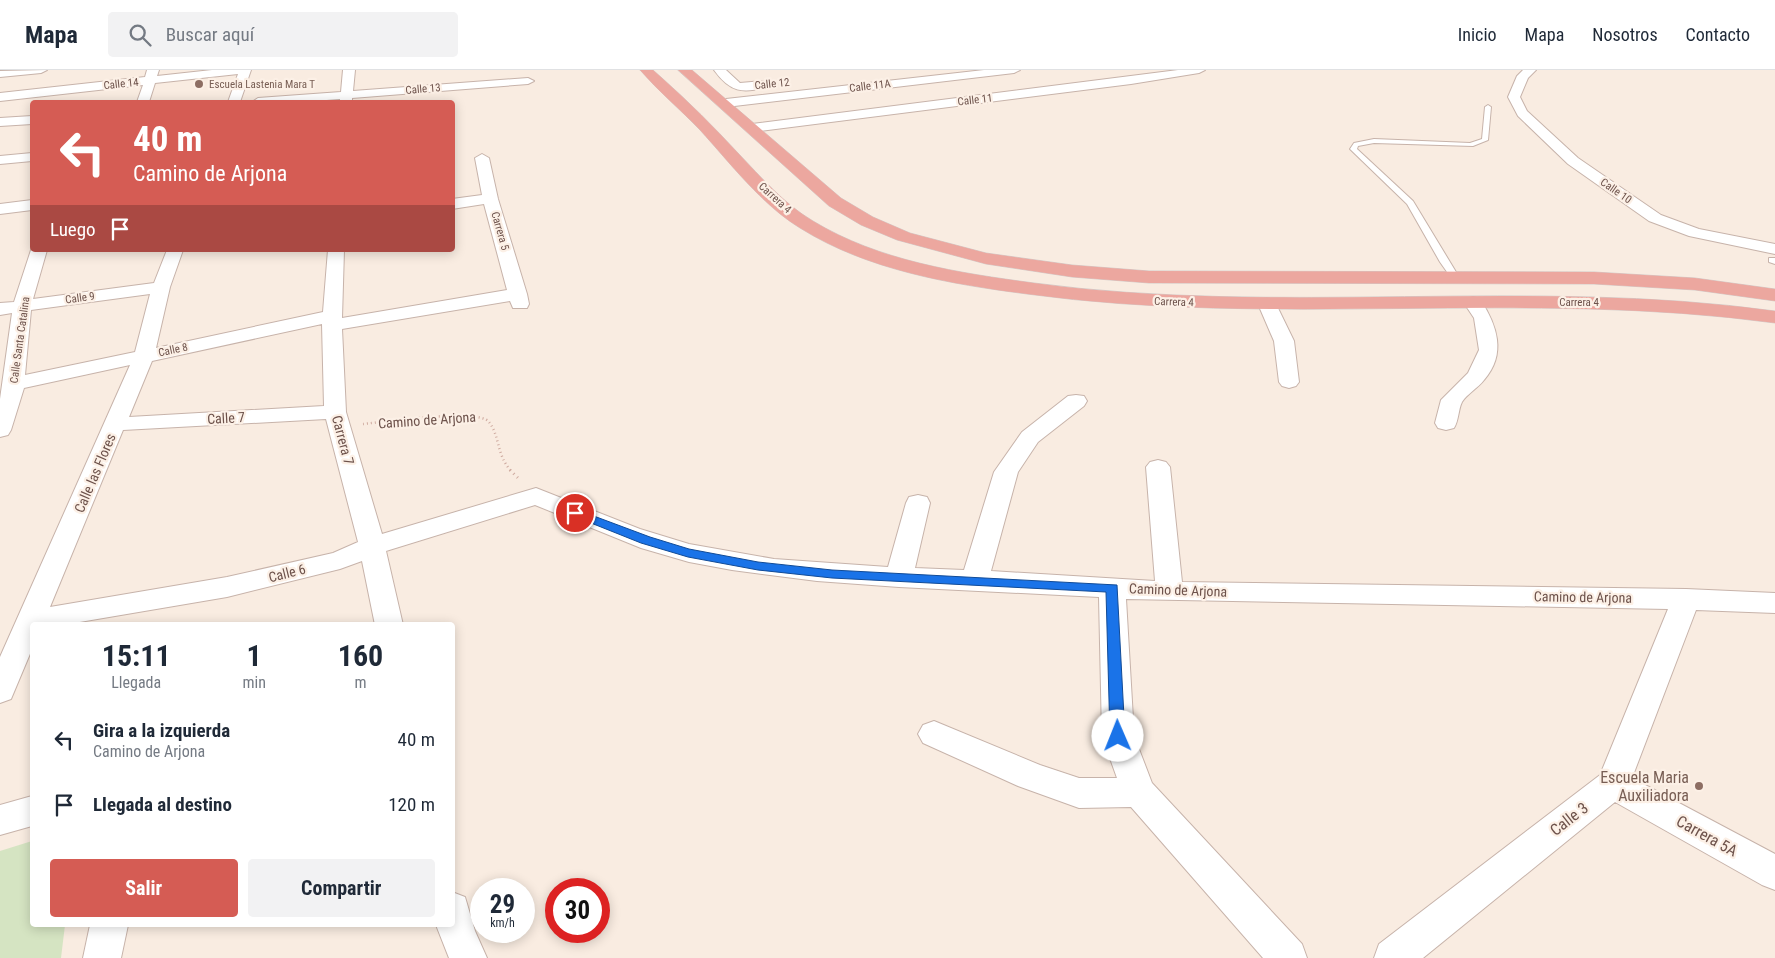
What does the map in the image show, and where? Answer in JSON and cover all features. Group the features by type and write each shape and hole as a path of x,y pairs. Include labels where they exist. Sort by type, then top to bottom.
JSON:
{"highway":[{"name":"Carrera 4","path":"646,70 687,109 772,170 862,217 917,240 990,259 1097,274 1149,277 1455,277 1640,280 1775,295"},
{"name":"Carrera 4","path":"684,70 726,103 752,128 772,170 780,205 806,224 861,250 933,271 984,282 1080,296 1181,303 1650,303 1775,316"}],"street":[{"path":"0,74 41,70"},
{"path":"235,100 244,70"},
{"name":"Calle 14","path":"0,96 80,83 151,75 244,70"},
{"path":"346,99 349,70"},
{"name":"Calle 12","path":"720,70 730,85 735,87 777,84"},
{"name":"Calle 11A","path":"726,103 949,73 1014,70"},
{"name":"Calle 11","path":"752,128 990,99 1199,70"},
{"name":"Calle 10","path":"1530,70 1523,76 1514,97 1522,113 1572,160 1655,218 1695,233 1774,257"},
{"path":"949,73 1003,107"},
{"path":"144,100 151,75"},
{"path":"416,100 420,77"},
{"name":"Calle 13","path":"317,100 346,99 418,90 528,81"},
{"path":"76,100 80,83"},
{"path":"757,99 782,124"},
{"path":"0,122 30,120"},
{"path":"0,160 30,157"},
{"name":"Carrera 5","path":"482,158 490,199 519,299"},
{"path":"455,204 490,199"},
{"path":"0,208 30,205"},
{"name":"Calle Santa Catalina","path":"0,430 9,390 22,305 38,252"},
{"name":"Calle las Flores","path":"31,620 144,356 161,287 174,252"},
{"name":"Carrera 7","path":"336,252 332,321 337,419 372,546 388,622"},
{"name":"Calle 9","path":"0,309 161,287"},
{"name":"Calle 8","path":"9,390 144,356 332,321 519,299"},
{"path":"1446,423 1452,400 1477,376 1489,350 1483,318 1473,303"},
{"path":"1267,304 1284,341 1289,382"},
{"path":"975,580 1006,472 1030,437 1076,402"},
{"name":"Calle 7","path":"116,424 337,419"},
{"path":"1158,467 1169,591"},
{"name":"Camino de Arjona","path":"536,496 628,534 688,553 758,566 832,574 1169,591 1686,599 1775,603"},
{"name":"Calle 6","path":"31,620 227,587 340,560 372,546 536,496"},
{"path":"899,578 918,504"},
{"path":"1112,588 1118,736 1139,792 1188,844 1288,958"},
{"path":"1613,784 1686,599"},
{"name":"Calle las Flores","path":"1,688 30,622"},
{"path":"934,734 1030,776 1080,793 1139,792"},
{"name":"Carrera 5A","path":"1613,784 1775,873"},
{"name":"Calle 3","path":"1393,958 1613,784"},
{"path":"0,820 30,812"},
{"path":"455,922 468,958"},
{"path":"102,958 109,927"}],"lane":[{"path":"1455,277 1444,262 1410,203 1353,150 1356,144 1374,141 1471,145 1485,140 1488,107"}],"path":[{"name":"Camino de Arjona","path":"337,419 463,415 478,415 488,418 492,425 498,451 506,466 536,496"}],"green space":[{"path":"30,842 30,927 65,927 61,958 0,958 0,851"}],"place":[{"name":"Escuela Lastenia Mara T","path":"199,84"},
{"name":"Escuela Maria Auxiliadora","path":"1699,786"}],"route":[{"path":"575,513 645,540 688,553 758,566 832,574 1112,588 1118,736"}]}
